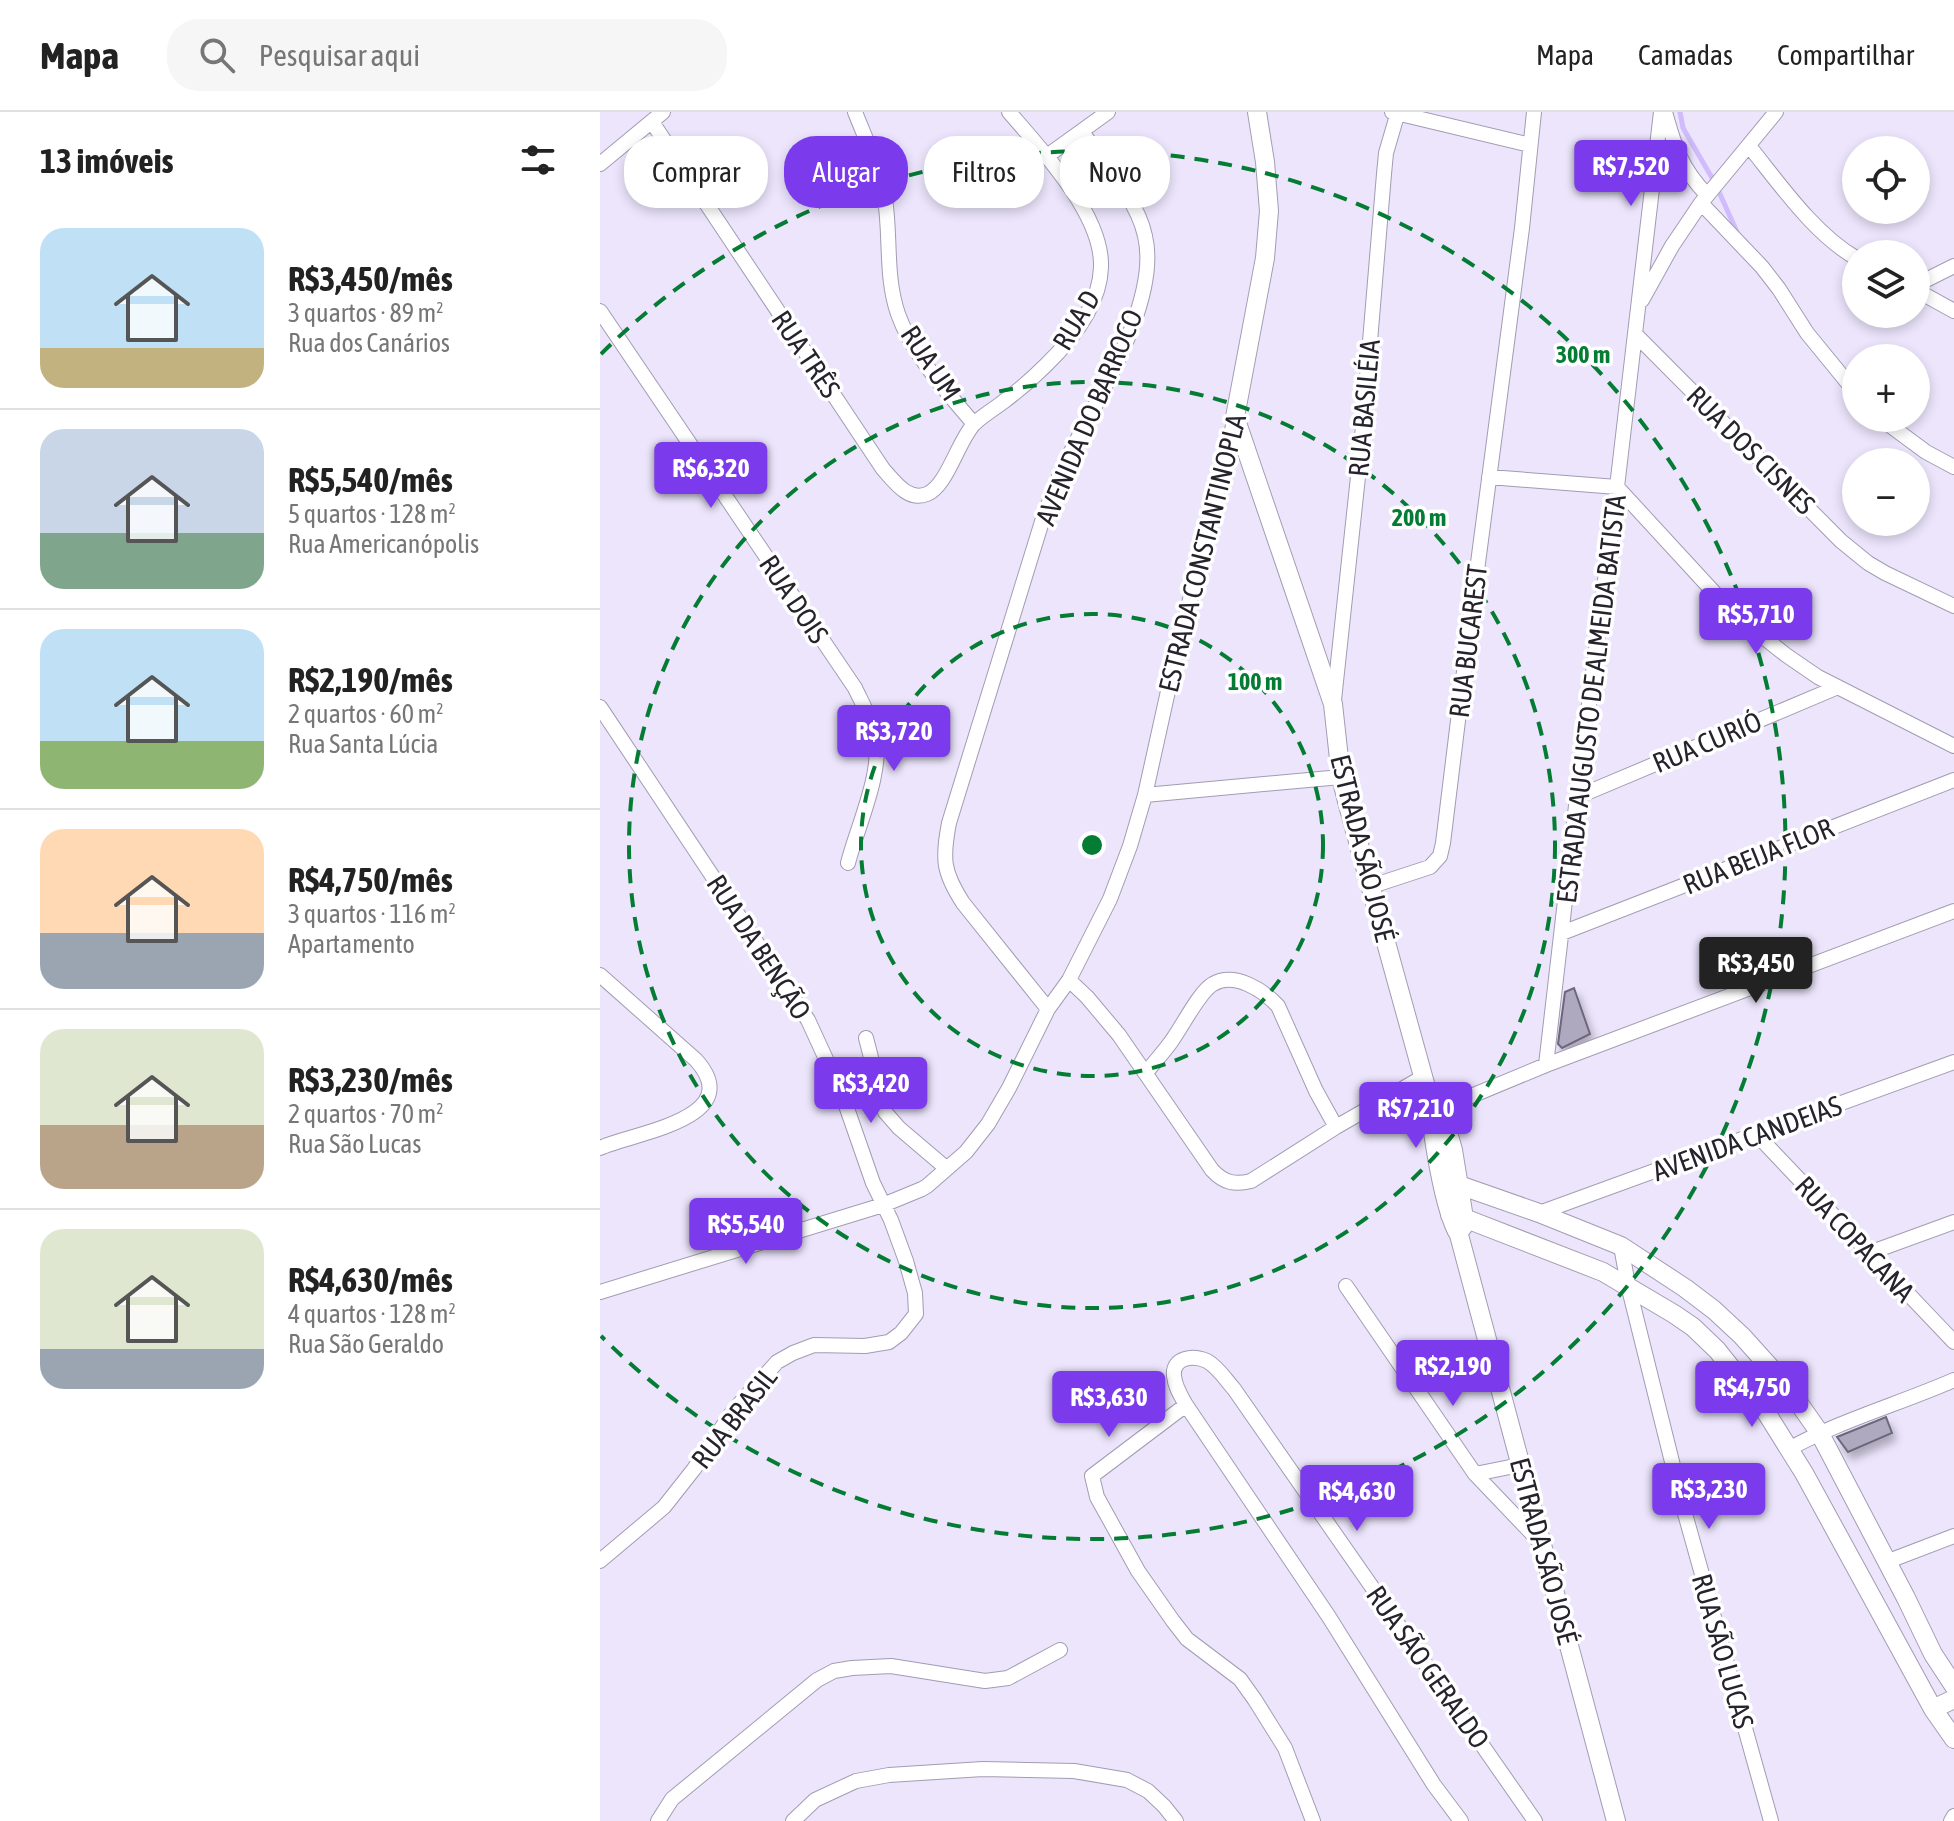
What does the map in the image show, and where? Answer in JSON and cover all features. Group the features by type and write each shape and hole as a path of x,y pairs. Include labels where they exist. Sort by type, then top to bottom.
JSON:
{"street":[{"name":"RUA UM","path":"855,112 881,180 889,271 898,314 912,343 974,424"},
{"name":"RUA D","path":"974,424 1033,378 1073,336 1092,302 1100,279 1099,246 1091,226 1047,156 1009,112"},
{"path":"1047,156 1108,112"},
{"name":"ESTRADA CONSTANTINOPLA","path":"883,1205 922,1189 966,1152 988,1124 1048,1009 1069,980 1110,899 1130,846 1145,795 1235,417 1255,319 1269,211 1257,112"},
{"name":"RUA BUCAREST","path":"1372,886 1430,867 1440,856 1522,228 1534,112"},
{"path":"1663,112 1684,168 1779,289 1807,333 1842,376"},
{"name":"ESTRADA AUGUSTO DE ALMEIDA BATISTA","path":"1546,1065 1663,112"},
{"path":"1638,307 1672,246 1705,197 1776,112"},
{"path":"1396,113 1530,145"},
{"name":"RUA BASILÉIA","path":"1333,704 1361,449 1386,153 1396,113"},
{"name":"RUA TRÊS","path":"657,117 883,469 896,484 908,493 919,496 929,494 948,473 957,450 974,424"},
{"path":"600,164 657,117"},
{"name":"AVENIDA DO BARROCO","path":"1048,1009 952,887 945,869 945,845 949,823 1044,515 1064,466 1124,345 1144,288 1148,251 1140,221 1134,207 1082,132"},
{"path":"1749,146 1826,237 1842,251"},
{"path":"1930,280 1954,266"},
{"path":"1930,296 1954,311"},
{"name":"RUA DOIS","path":"600,311 855,688 875,733 878,749 848,863"},
{"name":"RUA DOS CISNES","path":"1635,334 1841,541 1885,573 1954,606"},
{"name":"ESTRADA SÃO JOSÉ","path":"1235,417 1333,704 1341,777 1423,1077 1453,1150 1451,1183 1458,1223 1616,1821"},
{"path":"1899,432 1954,467"},
{"path":"1489,477 1617,487 1703,581 1753,629 1807,670 1954,746"},
{"name":"RUA CURIÓ","path":"1577,797 1838,687"},
{"name":"RUA DA BENÇÃO","path":"600,707 800,1006 842,1094 883,1205"},
{"path":"1145,795 1341,777"},
{"name":"RUA BEIJA FLOR","path":"1562,933 1954,780"},
{"path":"1434,1106 1954,911"},
{"path":"600,975 696,1060 706,1070 709,1082 704,1103 677,1123 603,1143"},
{"path":"1069,980 1095,1006 1146,1073 1220,1179 1236,1183 1251,1181 1423,1077"},
{"path":"1146,1073 1211,984 1222,980 1249,985 1268,995 1278,1006 1316,1091 1336,1127"},
{"path":"866,1038 885,1112 946,1168"},
{"name":"AVENIDA CANDEIAS","path":"1539,1213 1954,1062"},
{"name":"RUA COPACANA","path":"1757,1135 1954,1342"},
{"path":"1451,1183 1586,1230 1621,1246 1685,1288 1742,1336 1786,1385 1819,1432 1933,1654 1954,1686"},
{"path":"600,1292 883,1205"},
{"name":"RUA BRASIL","path":"600,1561 664,1507 733,1411 777,1362 814,1345 865,1346 889,1342 901,1333 916,1314 915,1293 883,1205"},
{"path":"1869,1253 1954,1222"},
{"path":"1458,1223 1577,1261 1628,1285 1693,1327 1717,1350 1764,1409 1804,1473 1933,1709 1954,1739"},
{"name":"RUA SÃO LUCAS","path":"1621,1246 1684,1510 1771,1821"},
{"path":"1346,1286 1475,1474 1542,1545"},
{"name":"RUA SÃO GERALDO","path":"1461,1821 1434,1785 1329,1617 1186,1405 1176,1387 1173,1372 1183,1359 1192,1357 1210,1363 1234,1389 1535,1821"},
{"path":"1789,1449 1819,1432 1954,1380"},
{"path":"1186,1405 1092,1476 1097,1497 1138,1571 1187,1639 1240,1679 1255,1700 1285,1748 1313,1821"},
{"path":"1475,1474 1520,1465"},
{"path":"1886,1562 1954,1536"},
{"path":"658,1821 672,1799 817,1680 834,1671 891,1666 985,1681 1008,1678 1060,1650"},
{"path":"1933,1709 1954,1699"},
{"path":"793,1821 815,1800 856,1781 889,1775 983,1769 1074,1771 1127,1780 1148,1791 1176,1821"}],"building":[{"path":"1574,988 1590,1034 1562,1048 1558,1044 1565,992"},
{"path":"1886,1417 1892,1433 1848,1452 1837,1437"}],"waterway":[{"path":"1680,112 1683,128 1715,183 1737,232"}]}
